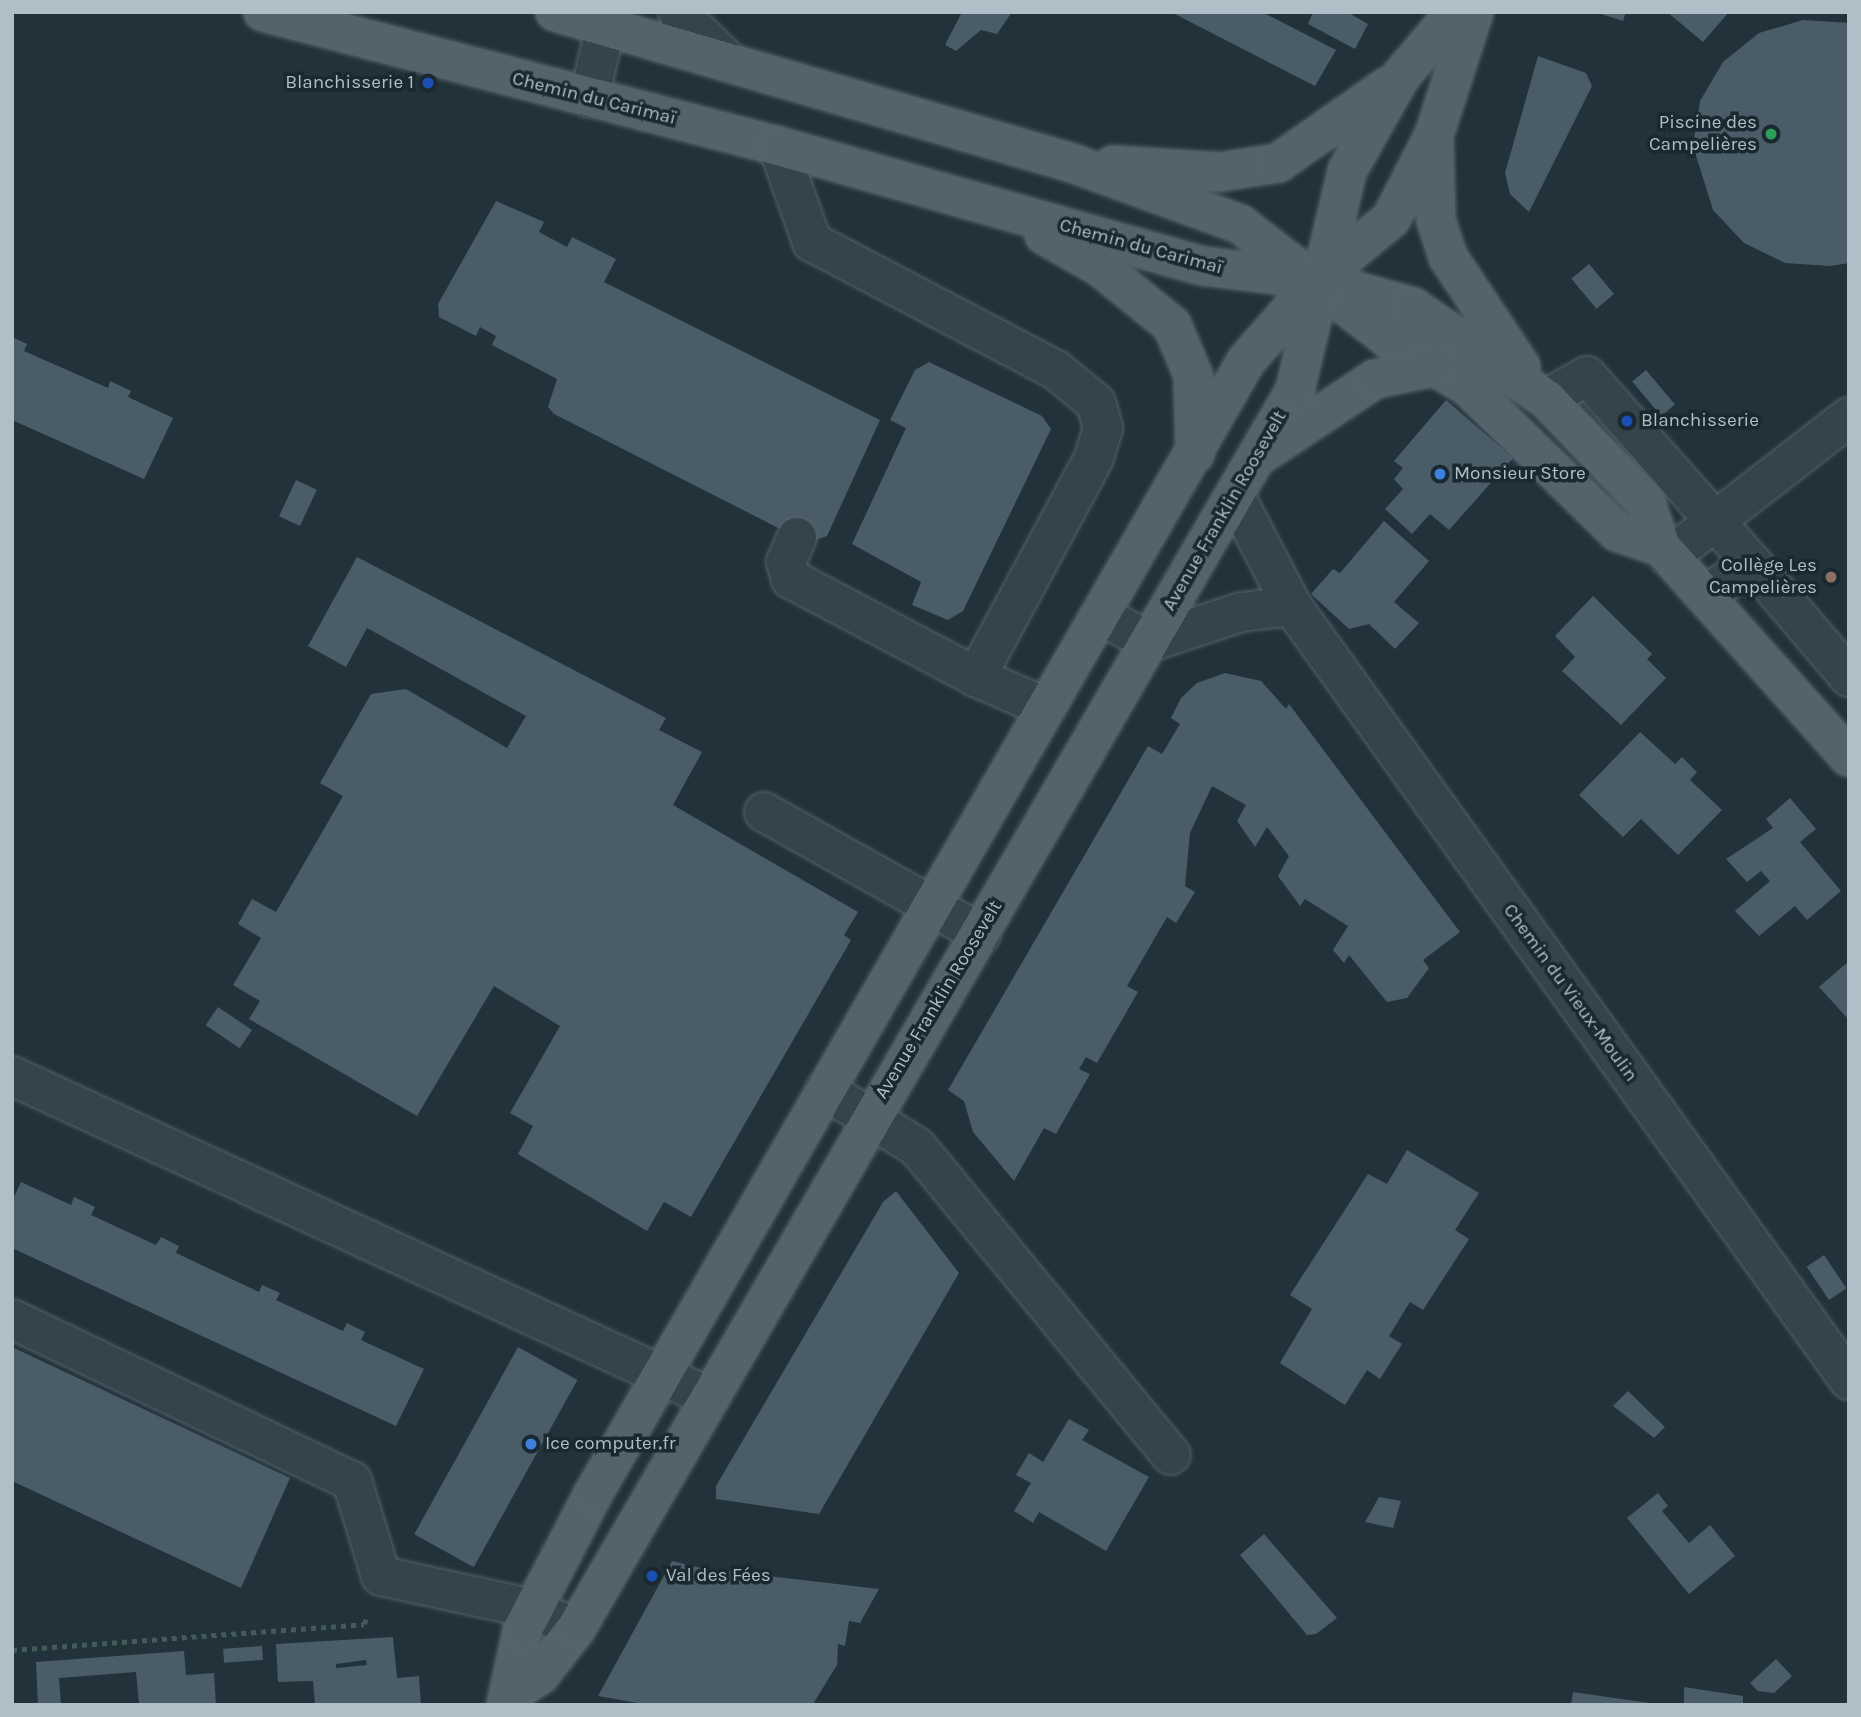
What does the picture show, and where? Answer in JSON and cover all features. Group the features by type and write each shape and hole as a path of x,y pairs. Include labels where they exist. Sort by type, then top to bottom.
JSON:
{"main road":[{"name":"Chemin du Carimaï","path":"263,12 778,146 1221,271 1317,280"},
{"path":"555,12 606,18 728,61 1072,163 1240,224 1317,280 1390,341 1439,366 1517,428 1617,532 1665,552"},
{"name":"Avenue Franklin Roosevelt","path":"509,1699 549,1666 576,1629 868,1116 981,934 1295,390 1317,280 1347,171 1401,76 1455,12"},
{"name":"Avenue Franklin Roosevelt","path":"509,1699 515,1657 533,1609 825,1090 1195,456 1246,361 1317,280 1391,219 1434,135 1474,12"},
{"path":"1072,163 1220,172 1278,163 1401,76"},
{"path":"1434,135 1436,220 1448,257 1491,327 1546,399 1646,503 1665,552 1849,757"},
{"path":"994,205 1100,267 1172,325 1193,376 1195,456"},
{"path":"1317,280 1413,307 1546,399"},
{"path":"1256,458 1375,379 1439,366"}],"street":[{"path":"678,12 728,61"},
{"path":"589,98 606,18"},
{"path":"778,146 812,242 1056,370 1096,403 1103,428 1094,458 976,677"},
{"path":"1546,399 1587,376 1716,520 1849,677"},
{"path":"1665,552 1716,520 1849,417"},
{"name":"Chemin du Vieux-Moulin","path":"1234,496 1292,606 1849,1380"},
{"path":"797,537 786,562 791,579 976,677 1047,708"},
{"path":"1706,595 1752,563"},
{"path":"1102,616 1150,642 1241,611 1292,606"},
{"path":"764,812 981,934"},
{"path":"12,1076 709,1397"},
{"path":"825,1090 917,1147 1171,1455"},
{"path":"12,1319 352,1481 381,1576 533,1609 576,1629"}],"path":[{"path":"12,1650 364,1624 381,1576"}],"building":[{"path":"962,12 1012,12 997,34 981,30 956,51 945,45"},
{"path":"1171,12 1262,12 1336,50 1315,86"},
{"path":"1313,12 1347,12 1368,24 1355,49 1308,24"},
{"path":"1595,12 1626,12 1623,21"},
{"path":"1667,12 1729,12 1703,42"},
{"name":"Piscine des Campelières","path":"1803,20 1849,23 1849,263 1830,266 1785,263 1744,243 1713,210 1693,146 1700,101 1723,62 1759,33"},
{"path":"1538,56 1586,73 1592,86 1529,212 1510,194 1505,173"},
{"path":"496,201 544,222 539,232 567,247 572,237 616,259 604,282 880,420 827,536 808,543 554,414 548,407 557,379 492,345 496,336 480,327 476,336 439,317 438,304"},
{"path":"1589,264 1614,294 1596,309 1571,279"},
{"path":"12,337 27,344 24,351 108,388 110,381 131,391 128,397 173,418 144,479 12,420"},
{"path":"929,362 1042,416 1051,429 963,611 948,620 912,605 921,582 852,544 906,428 890,420 915,370"},
{"path":"1646,370 1675,404 1661,416 1632,382"},
{"path":"1446,400 1513,458 1449,530 1430,514 1412,534 1385,509 1403,489 1394,479 1403,468 1394,461"},
{"path":"296,480 317,490 300,526 279,516"},
{"path":"1384,521 1429,561 1394,602 1419,623 1395,649 1369,624 1349,629 1311,594 1333,569 1340,573"},
{"path":"357,557 666,718 659,730 702,752 673,805 858,912 844,935 851,940 691,1217 664,1202 647,1231 518,1154 533,1126 510,1113 560,1026 494,986 417,1116 249,1019 260,1001 233,985 261,938 238,924 252,899 276,912 343,796 320,783 371,694 406,689 507,748 526,716 367,628 346,667 308,646"},
{"path":"1593,596 1652,654 1647,659 1666,678 1621,725 1562,671 1575,657 1555,636"},
{"path":"1225,673 1261,681 1286,709 1289,704 1460,932 1423,960 1429,968 1407,998 1387,1002 1349,955 1344,963 1333,950 1348,926 1305,899 1300,906 1278,876 1289,856 1267,827 1255,847 1237,821 1246,805 1212,786 1190,833 1185,886 1195,892 1176,923 1167,917 1127,986 1138,992 1097,1063 1086,1057 1079,1069 1090,1074 1056,1134 1044,1128 1014,1181 973,1132 964,1101 948,1090 1148,746 1162,754 1180,724 1171,718 1181,698 1197,683"},
{"path":"1640,732 1675,764 1682,757 1697,772 1690,780 1722,810 1678,855 1641,819 1623,837 1579,795"},
{"path":"1790,798 1816,829 1800,842 1841,891 1807,920 1795,906 1759,936 1735,911 1770,881 1761,871 1747,882 1726,859 1773,828 1766,819"},
{"path":"1849,961 1849,1020 1819,987"},
{"path":"218,1007 252,1030 240,1048 206,1025"},
{"path":"1407,1150 1479,1193 1455,1230 1469,1239 1423,1310 1410,1302 1389,1336 1402,1344 1380,1379 1367,1370 1345,1405 1280,1363 1312,1309 1290,1295 1368,1174 1387,1184"},
{"path":"21,1182 71,1205 74,1197 95,1207 91,1215 156,1245 161,1237 179,1246 176,1253 259,1292 262,1285 280,1293 276,1300 343,1331 347,1323 365,1332 361,1340 424,1369 396,1426 12,1248 12,1201"},
{"path":"896,1191 959,1273 819,1514 716,1499 716,1486 883,1202"},
{"path":"1824,1255 1846,1288 1829,1300 1807,1267"},
{"path":"12,1347 290,1478 241,1588 12,1481"},
{"path":"518,1347 577,1380 474,1567 414,1534"},
{"path":"1628,1391 1665,1427 1654,1438 1613,1406"},
{"path":"1069,1419 1089,1430 1082,1440 1149,1477 1106,1551 1039,1512 1033,1523 1014,1511 1031,1483 1016,1475 1029,1453 1043,1462"},
{"path":"1658,1493 1668,1506 1662,1511 1689,1543 1710,1525 1735,1556 1689,1594 1627,1518"},
{"path":"1379,1497 1401,1501 1393,1528 1365,1522"},
{"path":"1264,1534 1337,1618 1316,1634 1307,1635 1240,1555"},
{"path":"672,1561 701,1568 879,1589 860,1623 849,1621 845,1646 838,1644 837,1665 813,1704 649,1705 598,1696"},
{"path":"393,1637 397,1678 419,1676 421,1705 315,1705 313,1681 278,1682 276,1644","holes":["366,1660 367,1665 336,1668 336,1664"]},
{"path":"262,1646 263,1660 224,1663 223,1649"},
{"path":"184,1651 186,1675 214,1673 216,1705 139,1705 136,1672 59,1678 61,1705 38,1705 36,1662"},
{"path":"1776,1659 1792,1676 1774,1693 1758,1691 1750,1683"},
{"path":"1684,1687 1743,1696 1743,1705 1684,1705"},
{"path":"1573,1692 1650,1703 1650,1705 1571,1705"}],"place":[{"name":"Blanchisserie 1","path":"428,83"},
{"name":"Piscine des Campelières","path":"1771,134"},
{"name":"Blanchisserie","path":"1627,421"},
{"name":"Monsieur Store","path":"1440,474"},
{"name":"Collège Les Campelières","path":"1831,577"},
{"name":"Ice computer.fr","path":"531,1444"},
{"name":"Val des Fées","path":"652,1576"}]}
